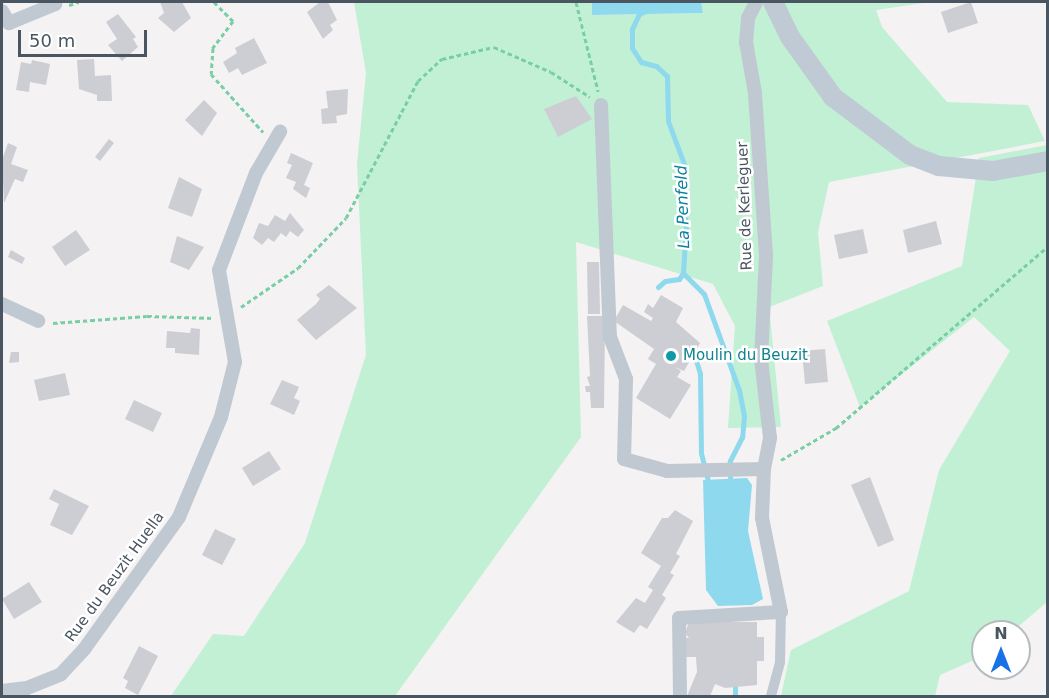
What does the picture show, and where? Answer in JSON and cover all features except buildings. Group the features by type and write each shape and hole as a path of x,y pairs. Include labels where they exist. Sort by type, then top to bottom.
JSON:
{"main road":[{"path":"773,2 790,37 833,97 910,155 939,166 993,171 1047,161"}],"street":[{"path":"2,10 9,23 55,4 53,2"},
{"name":"Rue de Kerleguer","path":"756,2 748,18 746,42 755,93 765,255 761,359 770,438 764,469 762,518 781,612 780,662 771,696"},
{"path":"602,105 610,337 626,379 624,459 667,471 710,472 764,469"},
{"name":"Rue du Beuzit Huella","path":"2,691 27,688 61,674 86,648 178,518 221,417 235,362 219,270 239,212 277,138"},
{"path":"2,304 38,321"},
{"path":"680,696 679,618 781,612"}],"path":[{"path":"214,2 233,21 213,48 211,74 277,138"},
{"path":"576,2 602,105"},
{"path":"38,321 147,316 226,318 298,268 346,218 418,81 442,58 494,46 551,72 602,105"},
{"path":"764,469 836,428 1047,246"}],"green space":[{"path":"354,2 592,2 593,15 703,13 701,2 930,2 876,10 882,27 947,102 1028,105 1045,141 829,182 818,232 823,286 769,307 781,427 728,428 735,326 713,284 576,242 581,437 395,696 171,696 213,634 244,636 305,543 366,355 357,164 366,73"},
{"path":"1047,145 1047,602 1026,620 971,620 971,661 940,675 935,696 781,696 791,650 909,591 939,470 1010,351 974,317 860,407 827,321 962,266 979,158"}],"water":[{"path":"592,2 701,2 703,13 592,15"},
{"path":"747,478 752,485 748,531 763,599 752,605 718,606 706,590 703,480"}],"waterway":[{"name":"La Penfeld","path":"645,11 639,14 632,29 632,48 641,62 656,66 667,76 668,121 685,167 681,203 686,223 683,273 704,294 739,390 744,416 742,437 730,461 730,483"},
{"name":"La Penfeld","path":"658,287 665,281 679,279 683,273"},
{"name":"La Penfeld","path":"694,354 700,374 701,453 709,485"},
{"name":"La Penfeld","path":"735,685 735,696"}],"place":[{"name":"Moulin du Beuzit","path":"671,356"}]}
